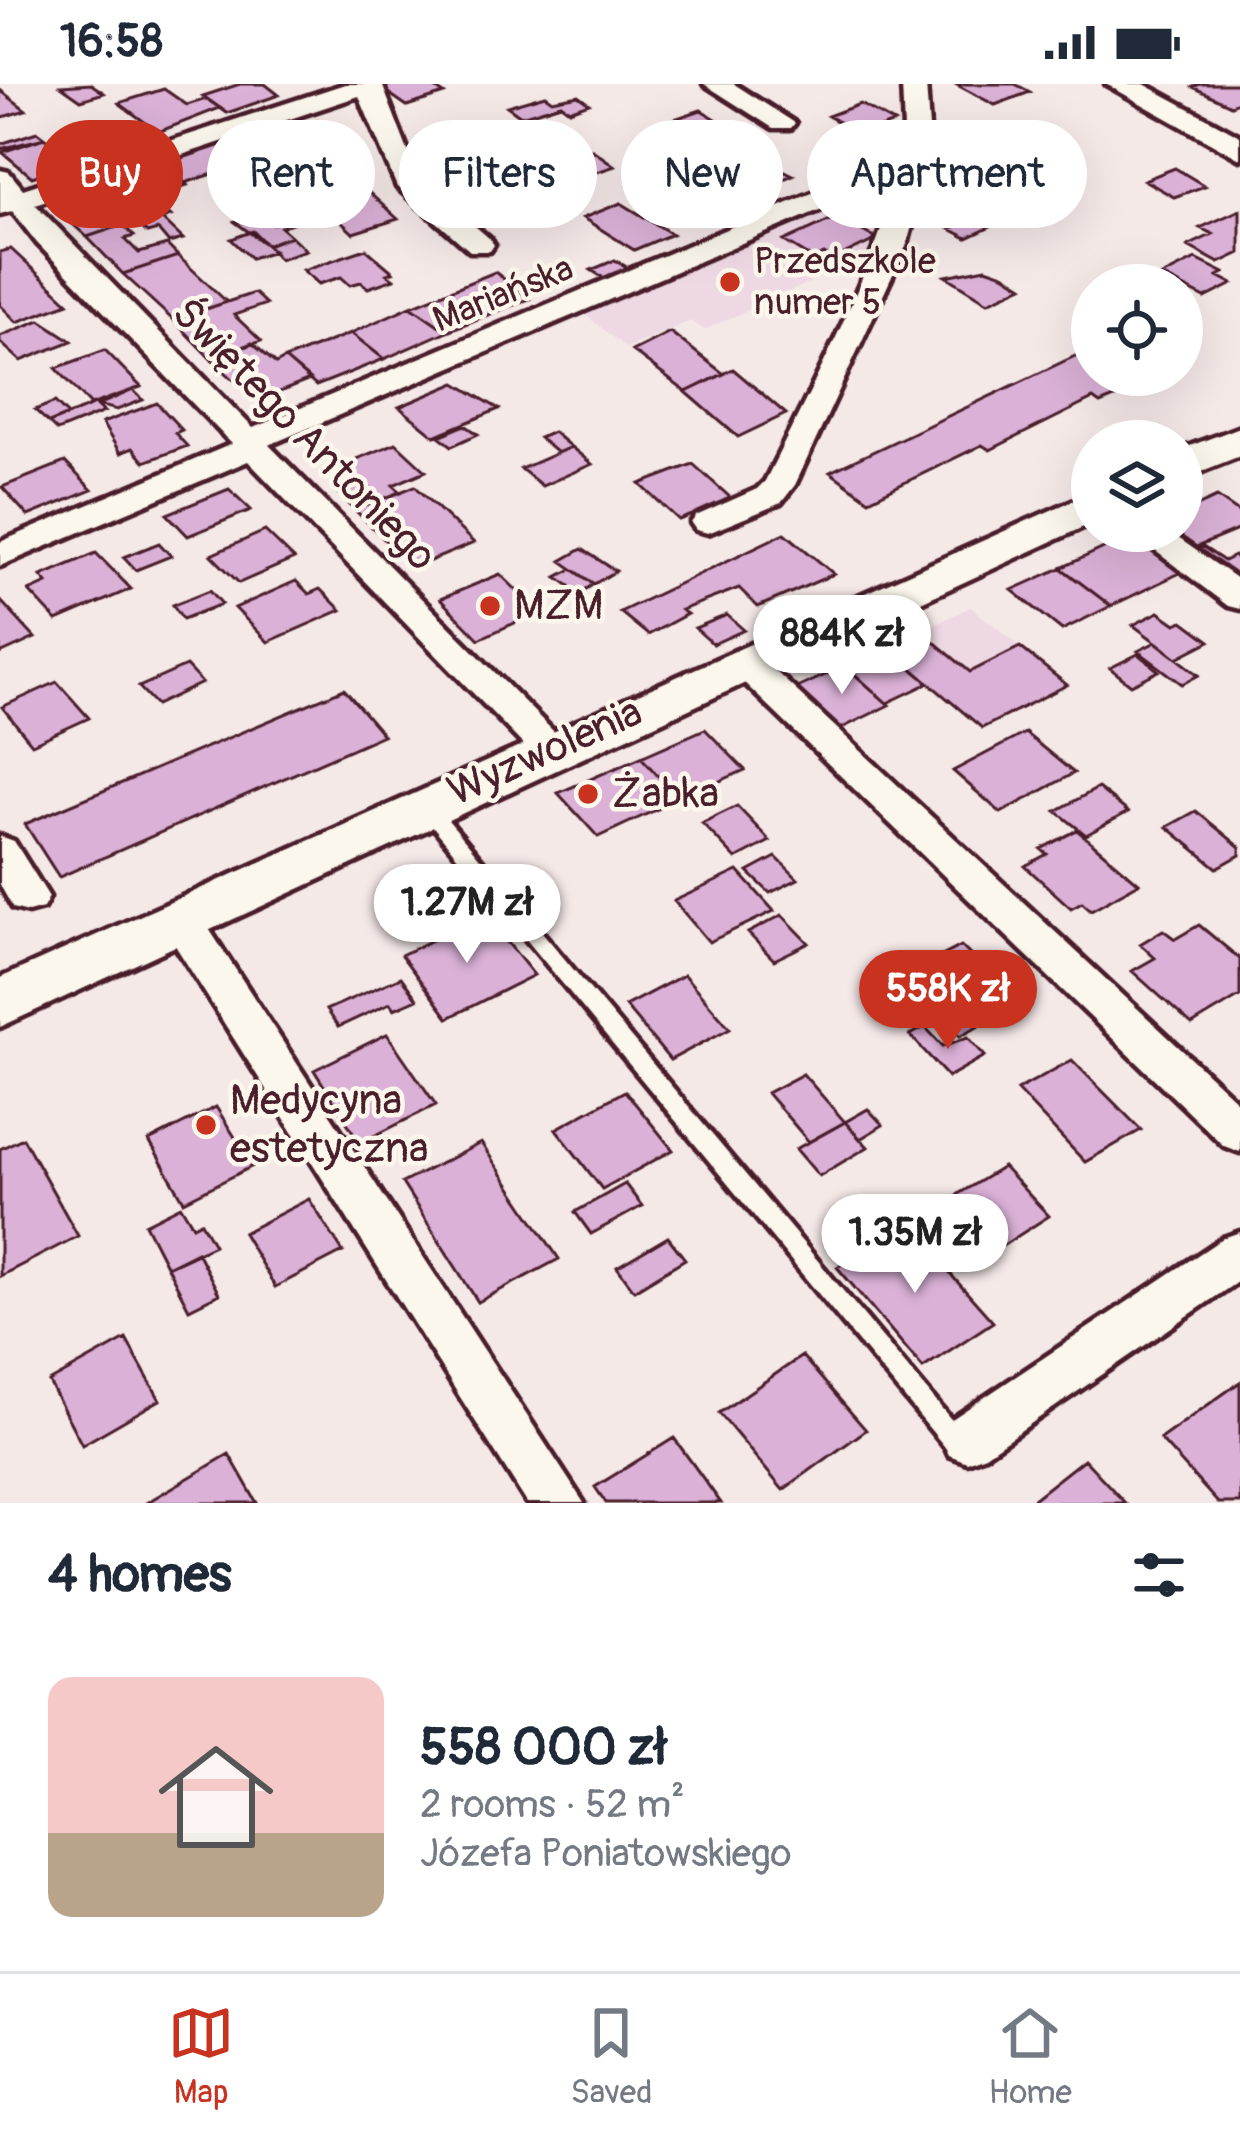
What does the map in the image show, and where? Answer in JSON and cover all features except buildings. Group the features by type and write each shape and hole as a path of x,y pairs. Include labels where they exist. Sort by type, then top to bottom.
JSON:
{"main road":[{"path":"1203,457 1240,440"},
{"name":"Wyzwolenia","path":"0,1004 1071,516"}],"street":[{"path":"291,84 319,101"},
{"path":"5,195 369,84 406,181 480,245"},
{"path":"716,84 777,120"},
{"path":"914,84 916,120"},
{"path":"1120,84 1240,149"},
{"name":"Świętego Antoniego","path":"5,195 550,750"},
{"name":"Mariańska","path":"0,555 807,206"},
{"path":"708,523 769,496 786,475 898,228"},
{"path":"1175,552 1240,598"},
{"path":"745,663 1240,1133"},
{"path":"0,851 28,897"},
{"path":"181,920 557,1503"},
{"path":"967,1438 1240,1253"}],"lane":[{"path":"426,806 956,1444 967,1438"}],"shaded area":[{"name":"Przedszkole numer 5","path":"807,212 807,228 883,228 877,252 704,330 690,321 626,348 582,312 772,228 783,228 783,223"},
{"path":"971,607 1067,685 982,728 929,684 887,703 845,666"}],"place":[{"name":"Przedszkole numer 5","path":"730,282"},
{"name":"MZM","path":"490,606"},
{"name":"Żabka","path":"588,794"},
{"name":"Medycyna estetyczna","path":"206,1125"}]}
